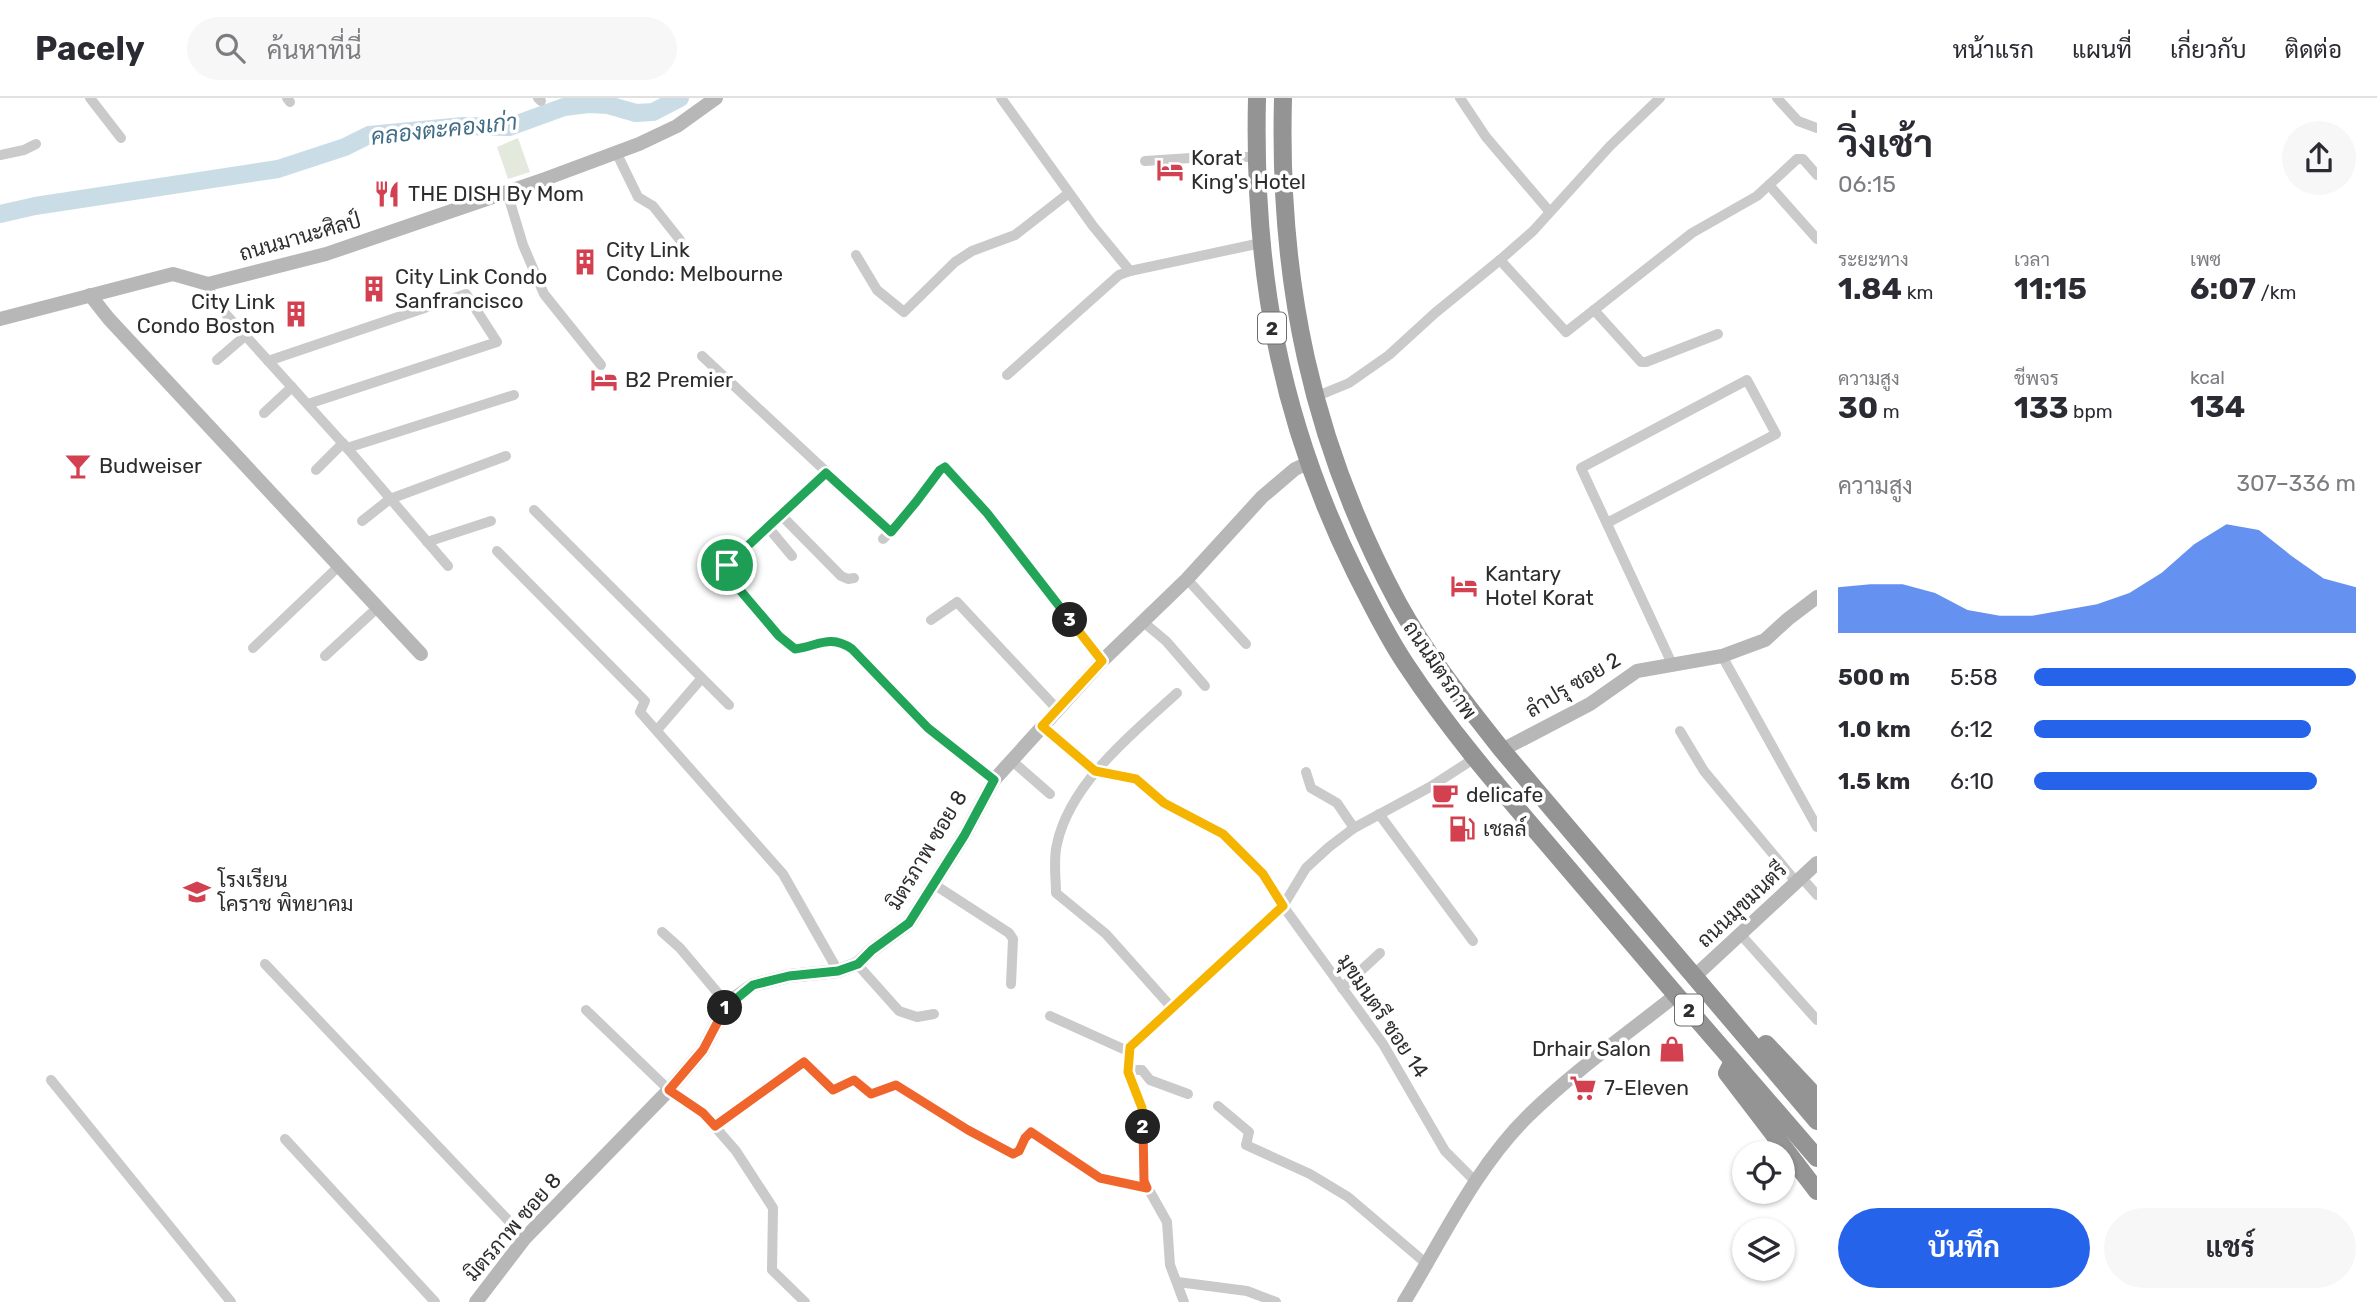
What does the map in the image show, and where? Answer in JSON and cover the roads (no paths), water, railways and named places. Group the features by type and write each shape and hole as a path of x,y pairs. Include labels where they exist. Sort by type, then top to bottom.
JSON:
{"highway":[{"name":"ถนนมิตรภาพ","path":"1257,98 1256,157 1261,243 1274,338 1308,463 1343,548 1376,614 1405,664 1475,758 1817,1158"},
{"name":"ถนนมิตรภาพ","path":"1283,98 1281,160 1286,244 1300,333 1315,397 1345,487 1367,540 1399,604 1454,689 1502,750 1817,1121"},
{"path":"1753,1045 1765,1042 1817,1098"},
{"path":"1733,1061 1727,1073 1817,1191"}],"street":[{"path":"106,98 93,101 121,138"},
{"name":"ถนนมานะศิลป์","path":"208,284 326,254 507,192 677,127 716,98"},
{"path":"1001,98 1093,226 1130,271"},
{"path":"1461,98 1486,137 1549,211"},
{"path":"1315,397 1349,383 1389,355 1500,260 1532,231 1660,98"},
{"path":"1777,98 1798,121 1817,128"},
{"path":"0,155 24,150 36,144"},
{"path":"616,152 638,197 653,206 680,240"},
{"path":"1145,161 1256,157"},
{"path":"1500,260 1566,332 1692,233 1745,204 1797,159 1803,159 1817,175"},
{"path":"1769,185 1817,239"},
{"path":"507,192 523,245 544,294 601,365"},
{"path":"856,255 877,290 904,312 955,262 972,251 1015,236 1069,192"},
{"path":"1007,375 1119,275 1261,243"},
{"path":"0,319 173,274 208,284 214,301 308,404 448,566"},
{"path":"268,361 466,294 497,342 308,404"},
{"path":"90,295 338,568 421,654"},
{"path":"1594,310 1642,362 1718,334"},
{"path":"217,360 245,336"},
{"path":"702,356 826,473 887,535 945,467 987,513 1102,661"},
{"path":"1607,523 1776,434 1747,380 1581,468 1674,666"},
{"path":"264,413 292,387"},
{"path":"316,470 345,446 514,394"},
{"path":"362,521 390,499 506,456"},
{"name":"มิตรภาพ ซอย 8","path":"476,1302 525,1238 669,1090 703,1050 727,1004 753,985 789,976 838,971 858,964 872,950 909,923 994,780 1011,760 1102,661 1187,579 1262,497 1295,469 1308,463"},
{"path":"826,473 727,565 728,576 779,636 795,649 831,640 842,642 852,649 944,742 994,780"},
{"path":"534,510 730,705"},
{"path":"780,514 841,576 854,578"},
{"path":"427,542 491,521"},
{"path":"767,526 792,556"},
{"path":"497,551 645,701 640,712 783,874 838,971"},
{"path":"253,648 338,568"},
{"path":"1187,579 1246,644"},
{"name":"ลำปรุ ซอย 2","path":"1502,750 1590,704 1637,671 1722,656 1765,640 1817,597"},
{"path":"932,620 957,602 1057,709"},
{"path":"325,656 376,608"},
{"path":"1142,621 1166,641 1205,686"},
{"path":"1722,656 1817,827"},
{"path":"657,730 701,679"},
{"path":"1172,1008 1106,934 1056,894 1056,845 1070,809 1095,771 1177,693"},
{"path":"1042,726 1095,771"},
{"path":"1680,731 1704,771 1800,881 1817,895"},
{"path":"1184,1302 1170,1265 1167,1222 1144,1181 1142,1108 1128,1070 1130,1047 1283,906 1306,868 1329,847 1354,828 1430,787 1475,758"},
{"path":"1011,760 1050,794"},
{"name":"มุขมนตรี ซอย 14","path":"1095,771 1136,779 1164,803 1223,834 1263,874 1283,906 1383,1044 1445,1151 1475,1181"},
{"path":"1306,772 1311,788 1337,803 1354,828"},
{"path":"1379,814 1473,941"},
{"name":"ถนนมุขมนตรี","path":"1695,976 1817,863"},
{"path":"934,885 1009,933 1013,939 1011,984"},
{"path":"662,932 680,948 727,1004"},
{"path":"1741,935 1817,1020"},
{"path":"1342,988 1380,953"},
{"path":"265,964 525,1238"},
{"path":"858,964 899,1011 917,1017 933,1013"},
{"path":"1404,1302 1475,1181 1526,1118 1560,1087 1676,995"},
{"path":"586,1010 669,1090 703,1113 736,1151 773,1208 772,1270 804,1302"},
{"path":"1050,1016 1130,1052"},
{"path":"715,1126 804,1062 833,1090 854,1080 871,1094 896,1085 968,1130 1013,1154 1019,1151 1031,1132 1100,1178 1147,1188"},
{"path":"1128,1070 1142,1070 1150,1080 1188,1094"},
{"path":"51,1080 231,1302"},
{"path":"1218,1106 1249,1132 1247,1145 1310,1174 1348,1197 1428,1265"},
{"path":"285,1139 435,1302"},
{"path":"1178,1282 1247,1291 1276,1302"}],"waterway":[{"name":"คลองตะคองเก่า","path":"0,214 35,206 278,169 345,147 369,135 463,126 509,127 564,107 589,104 608,105 636,113 653,112 680,98"}],"place":[{"name":"Korat King's Hotel","path":"1170,170"},
{"name":"THE DISH By Mom","path":"387,194"},
{"name":"City Link Condo: Melbourne","path":"585,262"},
{"name":"City Link Condo Sanfrancisco","path":"374,289"},
{"name":"City Link Condo Boston","path":"296,314"},
{"name":"B2 Premier","path":"604,380"},
{"name":"Budweiser","path":"78,466"},
{"name":"Kantary Hotel Korat","path":"1464,586"},
{"name":"delicafe","path":"1445,795"},
{"name":"เชลล์","path":"1462,829"},
{"name":"โรงเรียน โคราช พิทยาคม","path":"197,892"},
{"name":"Drhair Salon","path":"1672,1049"},
{"name":"7-Eleven","path":"1583,1088"}]}
